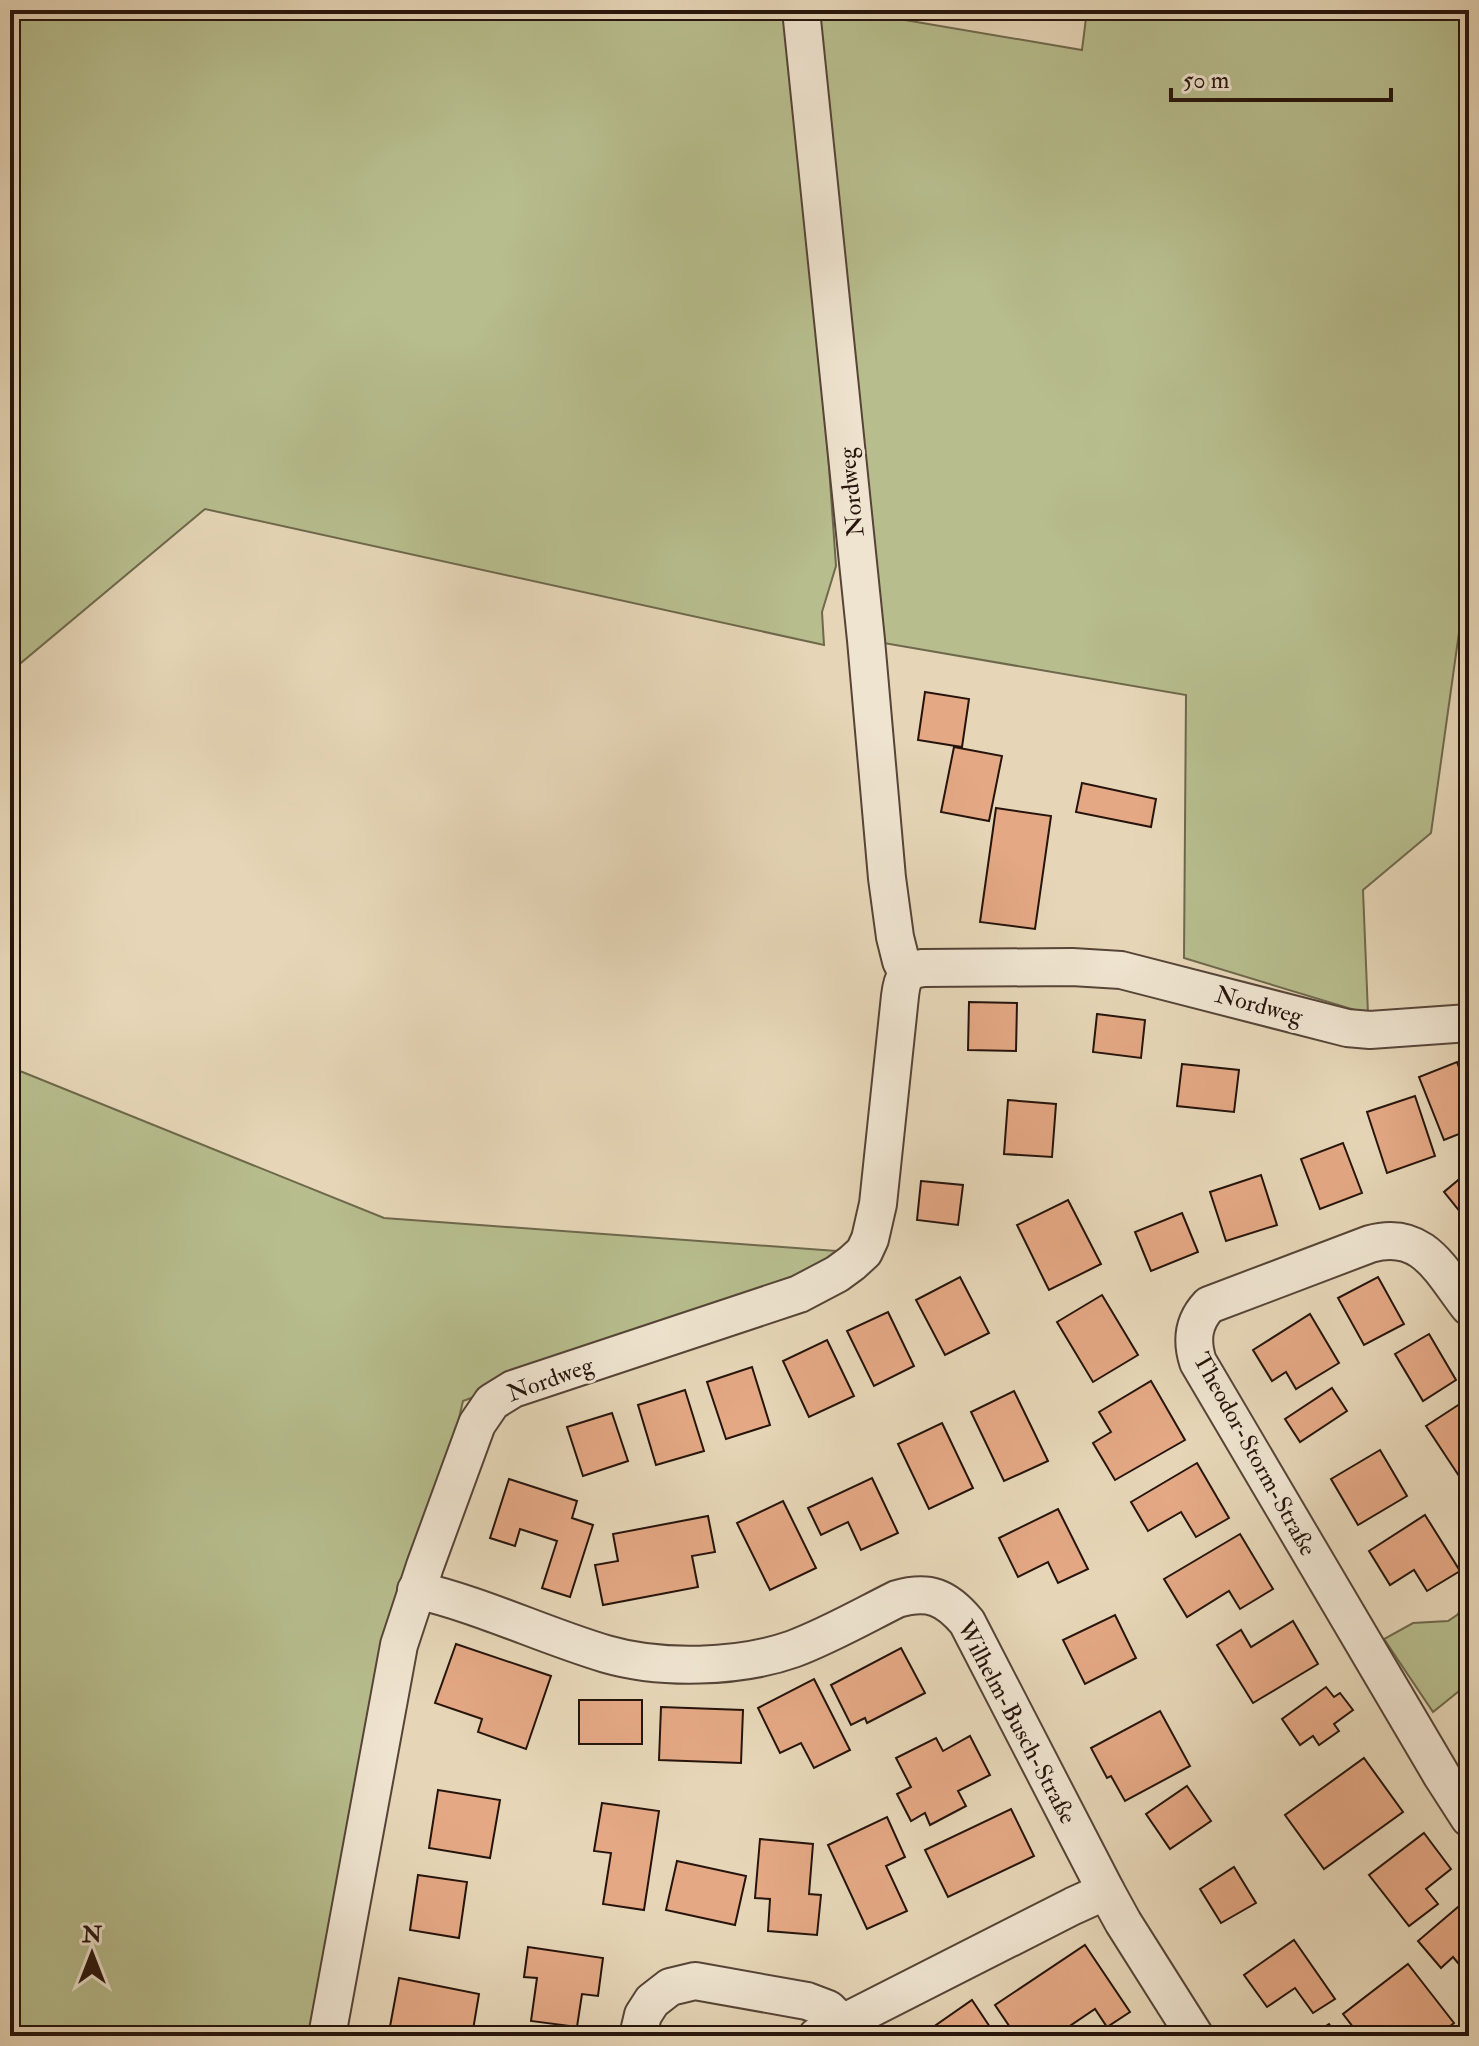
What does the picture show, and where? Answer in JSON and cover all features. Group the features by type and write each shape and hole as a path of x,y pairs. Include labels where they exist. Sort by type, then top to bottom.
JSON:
{"street":[{"name":"Nordweg","path":"801,10 866,640 887,878 895,937 907,973"},
{"name":"Nordweg","path":"327,2036 399,1645 473,1432 484,1413 502,1395 799,1294 837,1274 864,1252 875,1224 901,987 907,973 923,968 1072,967 1121,970 1347,1028 1370,1030 1469,1023"},
{"name":"Theodor-Storm-Straße","path":"1469,1307 1426,1253 1404,1241 1386,1240 1209,1305 1196,1323 1194,1342 1198,1362 1469,1818"},
{"name":"Wilhelm-Busch-Straße","path":"416,1590 459,1600 608,1654 648,1662 686,1664 724,1663 777,1654 806,1644 897,1599 919,1595 940,1598 955,1608 967,1622 1123,1922 1195,2036"},
{"path":"638,2036 643,2015 652,2001 670,1987 695,1981 807,2001 828,2009 829,2030 1106,1891"}],"green space":[{"path":"10,10 797,10 836,566 822,612 824,645 205,509 10,672"},
{"path":"814,10 846,10 1082,50 1087,10 1469,10 1469,561 1431,833 1363,890 1368,1014 1184,958 1186,695 866,640"},
{"path":"10,1067 384,1218 864,1253 463,1401 315,2036 10,2036"},
{"path":"1469,1599 1469,1683 1433,1712 1384,1639 1413,1623 1448,1621"}],"building":[{"path":"925,692 969,699 962,747 918,740"},
{"path":"954,747 1002,756 989,821 941,812"},
{"path":"1082,783 1156,799 1151,827 1076,812"},
{"path":"996,808 1051,816 1035,929 980,922"},
{"path":"969,1002 1017,1003 1016,1051 968,1050"},
{"path":"1097,1014 1145,1020 1141,1058 1093,1052"},
{"path":"1457,1062 1460,1070 1469,1067 1469,1130 1444,1140 1419,1077"},
{"path":"1182,1064 1239,1070 1234,1112 1177,1106"},
{"path":"1415,1096 1435,1156 1387,1173 1367,1112"},
{"path":"1008,1100 1056,1104 1052,1157 1004,1154"},
{"path":"1343,1143 1362,1193 1320,1209 1301,1159"},
{"path":"1469,1171 1469,1223 1444,1192"},
{"path":"1261,1175 1277,1225 1226,1241 1210,1192"},
{"path":"921,1181 963,1185 958,1225 917,1220"},
{"path":"1068,1200 1101,1264 1049,1290 1017,1225"},
{"path":"1182,1213 1198,1252 1151,1271 1135,1232"},
{"path":"960,1277 989,1333 945,1355 916,1300"},
{"path":"1378,1277 1404,1324 1364,1345 1338,1298"},
{"path":"1102,1295 1138,1355 1093,1382 1057,1322"},
{"path":"888,1312 914,1366 874,1386 847,1331"},
{"path":"1310,1314 1339,1363 1296,1389 1286,1372 1272,1381 1253,1350"},
{"path":"1429,1334 1456,1380 1423,1401 1395,1354"},
{"path":"827,1340 854,1396 809,1417 783,1361"},
{"path":"752,1367 770,1425 726,1439 707,1382"},
{"path":"1151,1381 1185,1440 1115,1480 1093,1443 1111,1432 1099,1412"},
{"path":"1332,1388 1347,1411 1300,1442 1285,1419"},
{"path":"685,1390 704,1451 656,1465 638,1405"},
{"path":"1014,1391 1048,1461 1004,1481 971,1412"},
{"path":"1469,1398 1469,1470 1459,1476 1426,1426"},
{"path":"612,1413 628,1461 583,1476 567,1427"},
{"path":"942,1423 973,1488 929,1509 898,1444"},
{"path":"1380,1450 1407,1496 1358,1525 1331,1479"},
{"path":"1197,1463 1229,1518 1196,1537 1181,1512 1148,1531 1131,1502"},
{"path":"872,1478 898,1533 861,1550 848,1522 821,1535 808,1508"},
{"path":"509,1479 577,1501 572,1518 593,1525 570,1597 542,1588 557,1541 520,1529 515,1546 490,1538"},
{"path":"783,1501 816,1568 770,1590 737,1523"},
{"path":"1058,1509 1088,1569 1058,1583 1048,1562 1018,1577 999,1538"},
{"path":"1425,1515 1460,1571 1427,1591 1414,1570 1390,1585 1369,1551"},
{"path":"708,1516 715,1552 692,1556 698,1587 603,1605 595,1565 618,1561 613,1534"},
{"path":"1240,1534 1273,1589 1240,1609 1229,1591 1187,1617 1164,1579"},
{"path":"1115,1615 1136,1658 1085,1684 1063,1640"},
{"path":"1293,1621 1318,1664 1253,1703 1217,1645 1241,1630 1251,1647"},
{"path":"456,1644 551,1676 526,1749 478,1732 482,1719 435,1703"},
{"path":"901,1648 925,1693 867,1723 865,1718 851,1725 831,1685"},
{"path":"814,1679 850,1750 814,1768 801,1743 780,1753 758,1708"},
{"path":"1326,1687 1334,1697 1340,1693 1353,1710 1334,1724 1339,1731 1319,1745 1313,1736 1300,1745 1282,1719"},
{"path":"579,1700 642,1700 642,1744 579,1744"},
{"path":"1469,1705 1469,1722 1461,1711"},
{"path":"661,1707 743,1710 741,1763 659,1760"},
{"path":"1160,1711 1190,1766 1125,1801 1111,1776 1107,1778 1091,1748"},
{"path":"970,1736 990,1775 958,1791 966,1806 930,1825 925,1813 911,1821 897,1794 911,1787 896,1758 936,1738 943,1751"},
{"path":"1364,1758 1403,1812 1324,1869 1285,1815"},
{"path":"1187,1786 1211,1821 1170,1849 1146,1814"},
{"path":"438,1790 500,1800 490,1858 429,1848"},
{"path":"602,1803 659,1811 644,1910 603,1904 611,1853 594,1851"},
{"path":"1011,1809 1034,1856 948,1897 925,1850"},
{"path":"887,1817 905,1857 886,1866 907,1911 867,1929 828,1845"},
{"path":"1424,1833 1451,1869 1426,1889 1438,1904 1409,1926 1369,1875"},
{"path":"760,1839 813,1844 809,1894 821,1895 817,1935 768,1931 770,1899 755,1898"},
{"path":"677,1861 746,1876 735,1925 666,1910"},
{"path":"1234,1867 1256,1903 1221,1923 1200,1889"},
{"path":"418,1875 467,1882 459,1938 410,1930"},
{"path":"1465,1901 1469,1907 1469,1976 1453,1957 1441,1968 1418,1941"},
{"path":"1294,1940 1335,1999 1313,2013 1295,1988 1267,2007 1244,1975"},
{"path":"1085,1945 1130,2012 1107,2027 1095,2009 1055,2036 1016,2036 995,2005"},
{"path":"528,1947 603,1958 598,1996 582,1994 577,2027 531,2021 537,1978 524,1977"},
{"path":"1408,1964 1454,2023 1437,2036 1399,2036 1391,2027 1379,2036 1360,2036 1343,2014"},
{"path":"399,1978 479,1994 472,2036 411,2036 389,2032"},
{"path":"972,2000 996,2036 929,2036 926,2032"},
{"path":"1329,2024 1337,2036 1310,2036"}]}
